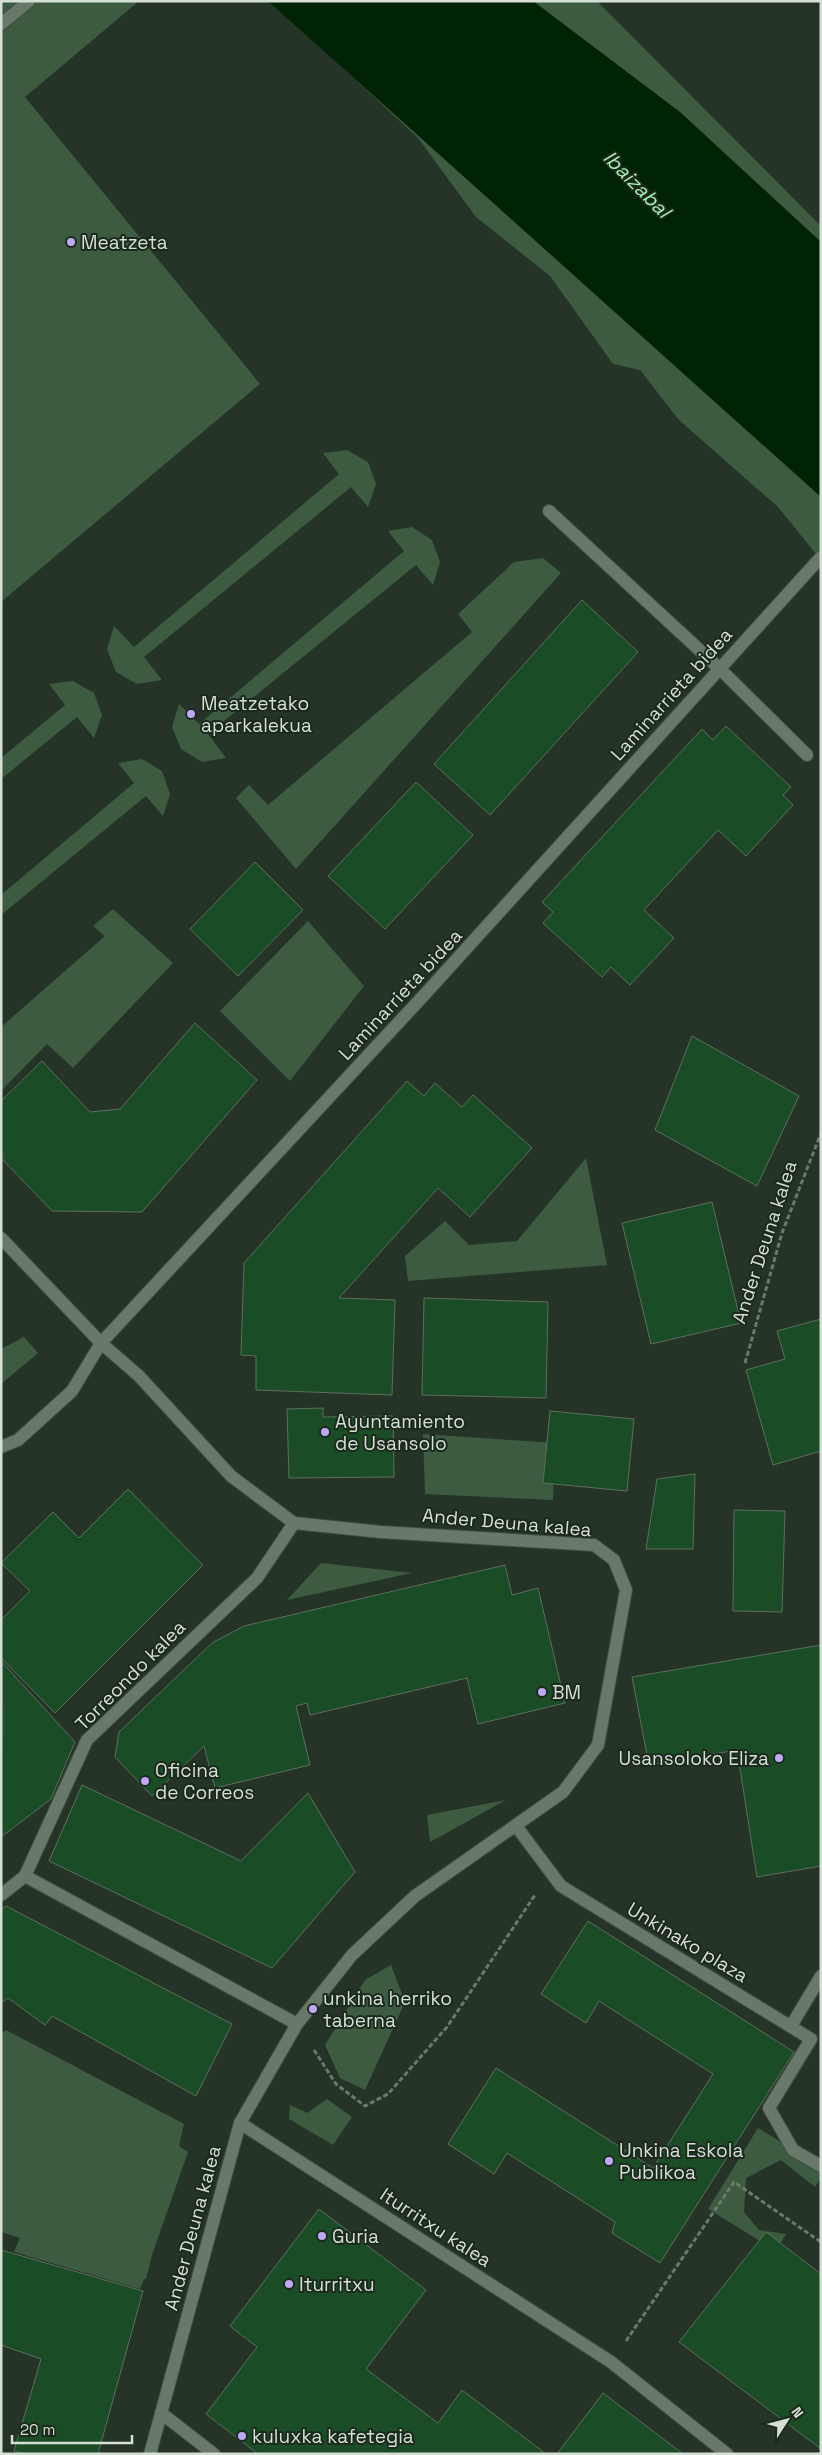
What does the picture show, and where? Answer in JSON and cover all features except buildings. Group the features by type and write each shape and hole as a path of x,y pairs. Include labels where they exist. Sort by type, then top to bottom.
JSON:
{"street":[{"path":"1,24 29,1"},
{"path":"549,511 719,668 807,755"},
{"name":"Laminarrieta bidea","path":"1,1447 18,1440 72,1391 101,1343 420,1000 821,557"},
{"path":"1,1238 101,1343 139,1376 231,1476 294,1523"},
{"name":"Ander Deuna kalea","path":"150,2454 240,2123 297,2024 352,1955 415,1896 563,1792 598,1745 626,1590 614,1560 594,1545 381,1532 294,1523"},
{"name":"Torreondo kalea","path":"1,1895 25,1876 88,1740 256,1578 294,1523"},
{"name":"Unkinako plaza","path":"516,1826 561,1886 811,2039 769,2108 793,2150 821,2166"},
{"path":"25,1876 297,2024"},
{"path":"791,2026 821,1976"},
{"name":"Iturritxu kalea","path":"240,2123 611,2362 727,2454"},
{"path":"161,2413 214,2454"}],"path":[{"name":"Ander Deuna kalea","path":"745,1363 782,1233 821,1133"},
{"path":"297,2024 336,2084 365,2106 388,2094 448,2027 551,1872"},
{"path":"611,2362 734,2182 821,2242"}],"shaded area":[{"name":"Meatzeta","path":"1,1 139,1 25,97 260,384 1,602"},
{"path":"271,1 597,1 821,226 821,560 778,507 679,420 640,370 613,364 550,276 476,217 418,138"},
{"path":"347,450 368,462 376,484 368,507 351,487 144,657 162,680 137,684 116,672 107,649 114,626 134,647 339,474 323,453"},
{"path":"412,527 432,540 440,562 433,585 416,565 208,734 226,758 202,762 181,749 172,727 179,704 199,724 404,551 388,531"},
{"path":"543,558 561,573 296,869 236,798 249,785 268,805 472,632 458,614 514,562"},
{"path":"73,681 94,693 102,715 94,738 77,717 1,779 1,758 65,705 49,684"},
{"path":"142,759 162,771 170,794 163,816 146,796 1,915 1,895 134,783 118,763"},
{"path":"113,909 173,963 73,1068 47,1044 1,1091 1,1027 105,936 93,926"},
{"path":"308,921 364,986 290,1081 220,1011"},
{"path":"586,1158 607,1265 408,1281 405,1256 445,1221 469,1245 517,1241"},
{"path":"24,1337 38,1353 1,1384 1,1349"},
{"path":"423,1434 555,1443 553,1500 425,1494"},
{"path":"321,1563 412,1573 287,1600"},
{"path":"506,1800 430,1842 427,1815"},
{"path":"391,1965 405,2002 365,2090 340,2078 325,2045 365,1980"},
{"path":"6,2030 184,2124 179,2146 188,2152 152,2255 146,2279 144,2279 140,2289 14,2252 20,2238 1,2232 1,2034"},
{"path":"327,2099 352,2117 333,2145 289,2119 290,2105 307,2113"},
{"path":"758,2128 821,2166 821,2178 815,2187 781,2160 746,2178 744,2212 759,2230 786,2234 776,2251 708,2209"}],"water":[{"name":"Ibaizabal","path":"268,1 533,1 680,112 821,242 821,497"}],"place":[{"name":"Meatzeta","path":"71,242"},
{"name":"Meatzetako aparkalekua","path":"191,714"},
{"name":"Ayuntamiento de Usansolo","path":"325,1432"},
{"name":"BM","path":"542,1692"},
{"name":"Usansoloko Eliza","path":"779,1758"},
{"name":"Oficina de Correos","path":"145,1781"},
{"name":"unkina herriko taberna","path":"313,2009"},
{"name":"Unkina Eskola Publikoa","path":"609,2161"},
{"name":"Guria","path":"322,2236"},
{"name":"Iturritxu","path":"289,2284"},
{"name":"kuluxka kafetegia","path":"242,2436"}]}
